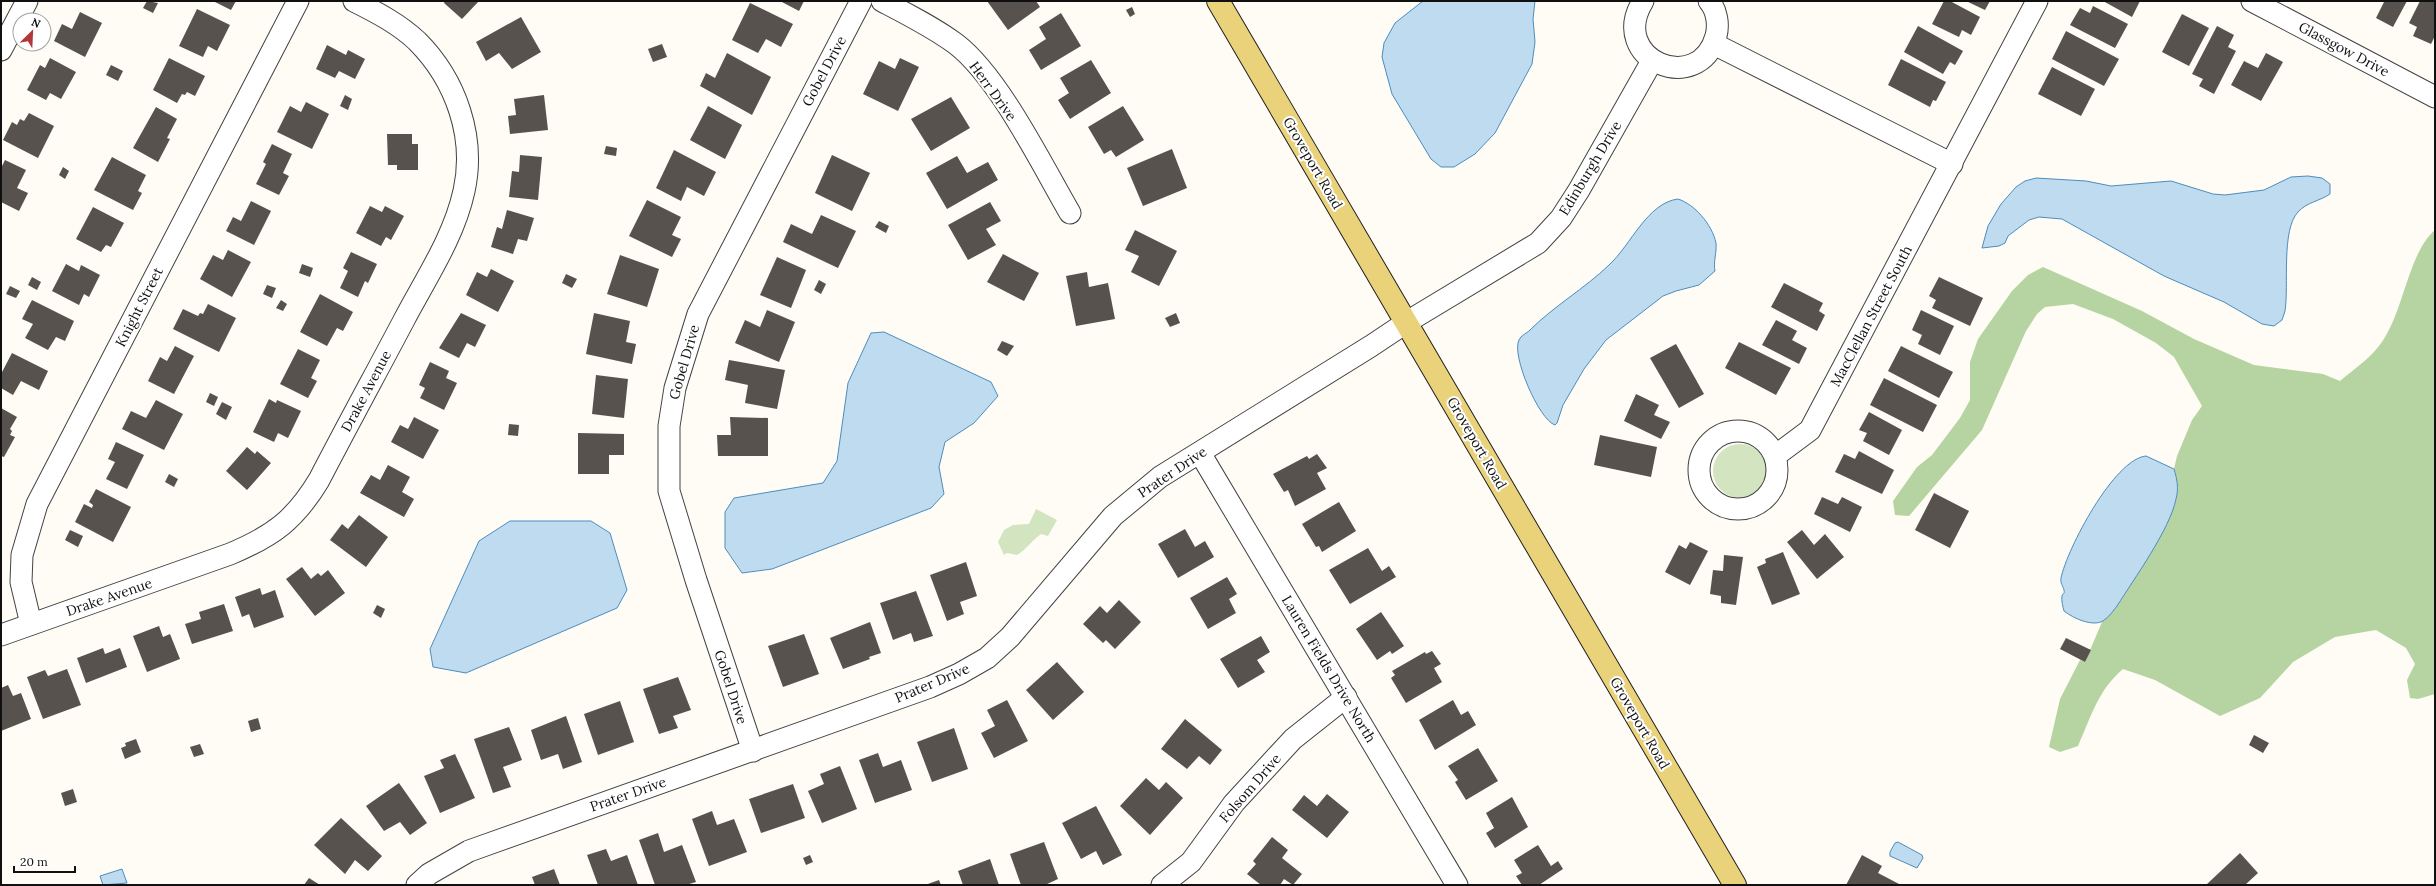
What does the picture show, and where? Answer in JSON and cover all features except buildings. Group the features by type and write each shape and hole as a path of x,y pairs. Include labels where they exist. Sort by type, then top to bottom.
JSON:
{"main road":[{"name":"Groveport Road","path":"1218,1 1735,885"}],"street":[{"path":"1,50 26,1"},
{"name":"Knight Street","path":"30,624 20,582 22,555 37,504 298,1"},
{"name":"Drake Avenue","path":"1,635 230,554 257,543 280,528 304,504 319,480 446,240 465,183 466,132 461,113 451,87 433,59 417,41 397,26 354,1"},
{"name":"Gobel Drive","path":"753,751 669,491 669,426 674,388 698,314 862,1"},
{"name":"Herr Drive","path":"882,1 914,17 957,45 982,72 1007,106 1070,214"},
{"path":"1643,1 1636,13 1634,26 1636,40 1642,52 1652,61 1665,66 1680,68 1694,64 1705,56 1714,44 1718,31 1717,16 1709,1"},
{"name":"MacClellan Street South","path":"1775,456 1810,430 2037,1"},
{"name":"Glassgow Drive","path":"2252,1 2435,97"},
{"path":"1714,44 1952,164"},
{"name":"Edinburgh Drive","path":"1407,322 1538,243 1561,218 1579,190 1652,61"},
{"name":"Prater Drive","path":"418,885 429,874 469,851 753,751 930,687 959,674 987,658 1039,605 1113,516 1160,477 1365,350 1407,322"},
{"name":"Lauren Fields Drive North","path":"1200,453 1457,885"},
{"name":"Folsom Drive","path":"1162,885 1191,862 1234,803 1293,739 1346,698"}],"green space":[{"path":"2435,230 2435,694 2418,699 2410,698 2407,680 2415,664 2406,648 2376,630 2335,637 2293,662 2260,698 2220,716 2155,680 2123,669 2114,677 2101,695 2091,714 2078,746 2060,752 2049,747 2060,699 2080,660 2085,662 2102,622 2117,606 2165,525 2177,494 2174,469 2177,456 2192,420 2202,406 2174,357 2156,343 2113,319 2073,304 2045,307 2037,314 2026,331 1982,430 1909,516 1895,515 1893,501 1917,467 1932,455 1960,418 1970,400 1970,362 1978,339 2012,291 2028,275 2043,267 2142,311 2194,339 2254,365 2323,374 2340,381 2361,364 2379,346 2394,318 2418,254"},
{"path":"1740,444 1750,446 1759,452 1765,461 1767,471 1765,481 1759,490 1750,496 1740,498 1730,496 1721,490 1715,481 1713,471 1715,461 1721,452 1730,446"},
{"path":"1036,509 1057,520 1048,536 1041,534 1017,555 1007,553 1004,555 998,542 1004,530 1013,525 1029,524"}],"water":[{"path":"1423,1 1535,1 1533,19 1535,42 1532,64 1495,133 1475,154 1454,167 1441,167 1431,159 1392,94 1382,57 1384,43 1395,23"},
{"path":"2308,176 2322,178 2330,184 2330,194 2309,204 2298,212 2293,220 2287,245 2285,311 2282,320 2274,326 2262,324 2224,302 2164,276 2062,219 2039,217 2029,220 2008,236 2005,243 1999,246 1982,248 1988,226 2001,204 2016,187 2025,181 2036,178 2086,181 2111,186 2171,181 2213,194 2225,195 2264,190 2291,177"},
{"path":"1678,199 1696,210 1711,229 1716,243 1714,264 1715,271 1699,285 1663,296 1606,340 1584,369 1563,405 1555,425 1549,421 1542,412 1534,400 1528,386 1519,359 1518,348 1520,338 1609,265 1617,257 1648,216 1657,208 1667,202"},
{"path":"884,332 991,382 998,396 974,423 945,442 939,467 944,494 931,508 772,569 742,573 725,548 725,512 734,498 823,483 837,461 848,383 871,333"},
{"path":"2146,456 2174,469 2177,480 2176,499 2167,525 2151,554 2111,614 2099,623 2077,619 2064,611 2062,599 2064,589 2061,583 2061,578 2072,547 2094,507 2120,472 2133,461"},
{"path":"510,521 591,521 610,533 627,590 617,608 466,673 433,667 430,649 479,541"},
{"path":"1898,842 1922,855 1923,858 1917,868 1890,856 1890,852 1895,843"},
{"path":"122,869 127,883 103,885 100,876"}]}
